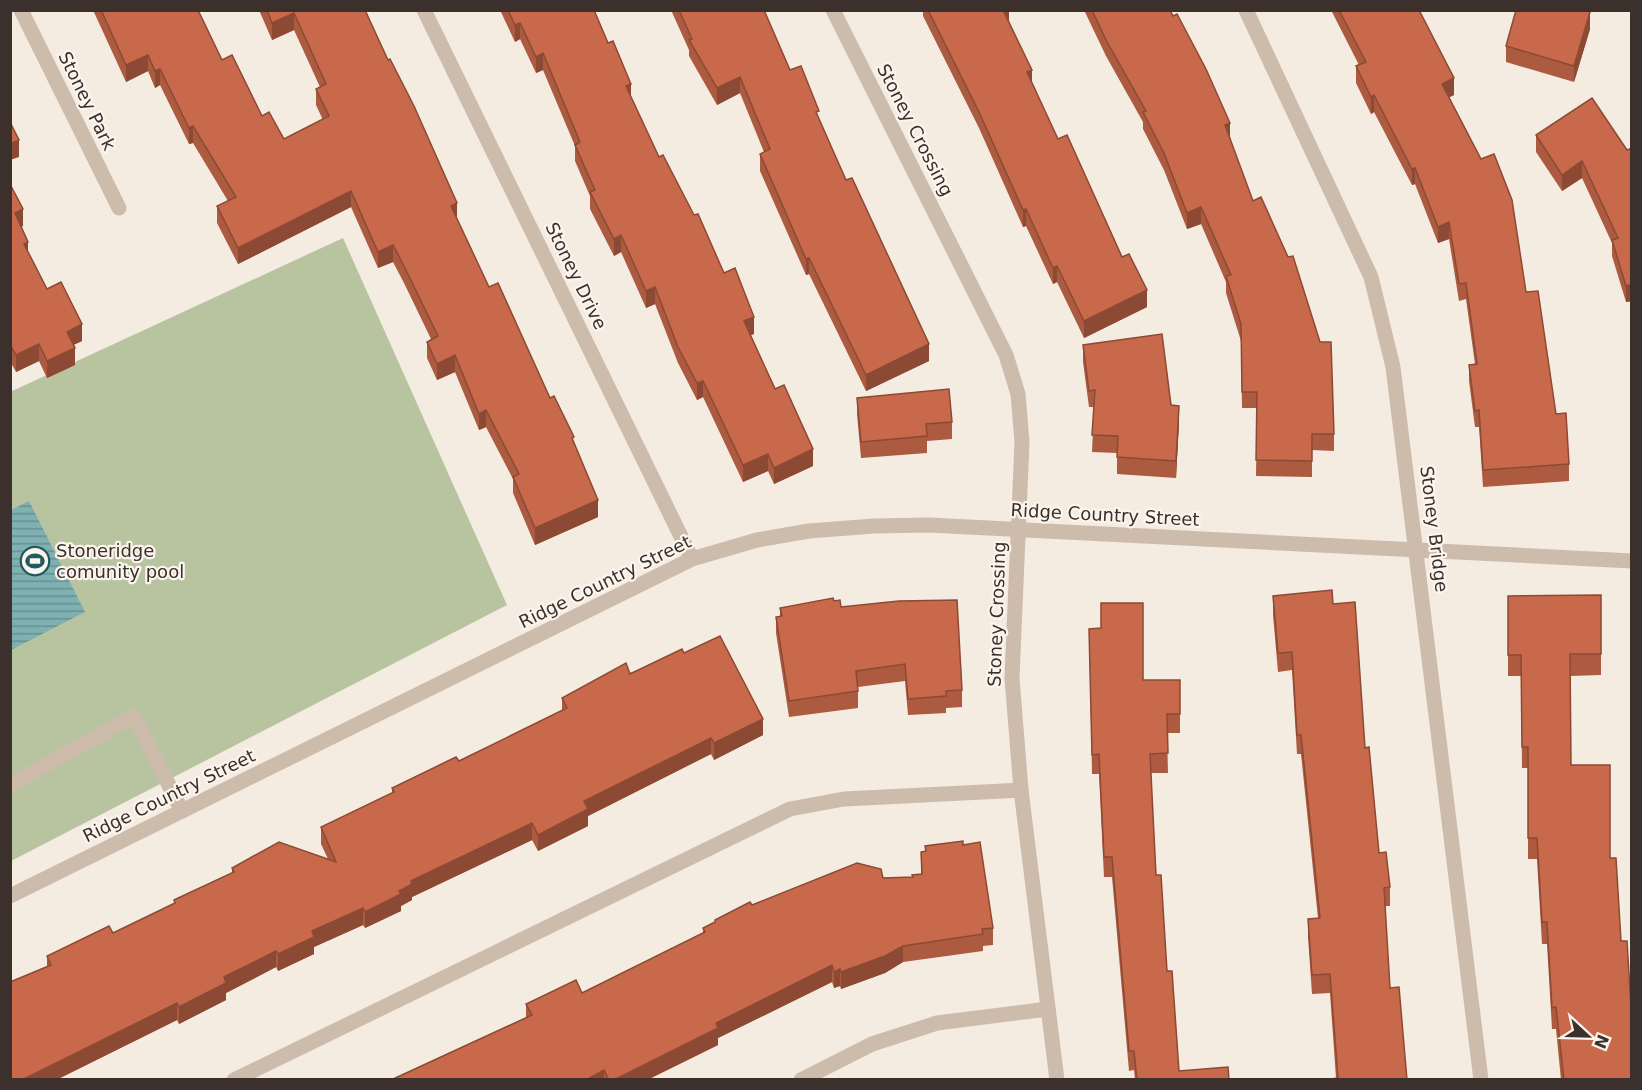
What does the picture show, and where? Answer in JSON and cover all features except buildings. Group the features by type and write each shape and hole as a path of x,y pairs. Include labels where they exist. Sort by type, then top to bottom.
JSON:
{"street":[{"name":"Stoney Park","path":"21,10 119,208"},
{"name":"Stoney Drive","path":"424,10 692,559"},
{"name":"Stoney Crossing","path":"833,10 1005,355 1018,394 1022,441 1012,678 1020,790 1057,1080"},
{"name":"Stoney Bridge","path":"1246,10 1371,277 1393,367 1481,1080"},
{"name":"Ridge Country Street","path":"10,896 692,559 757,540 863,526 929,525 1632,561"},
{"path":"10,785 134,716 182,811"},
{"path":"234,1080 790,809 844,799 1020,790"},
{"path":"801,1080 872,1044 937,1023 1048,1009"}],"green space":[{"path":"343,238 507,605 11,861 10,392"}],"water":[{"name":"Stoneridge comunity pool","path":"29,501 85,612 11,650 11,510"}],"place":[{"name":"Stoneridge comunity pool","path":"35,561"}]}
